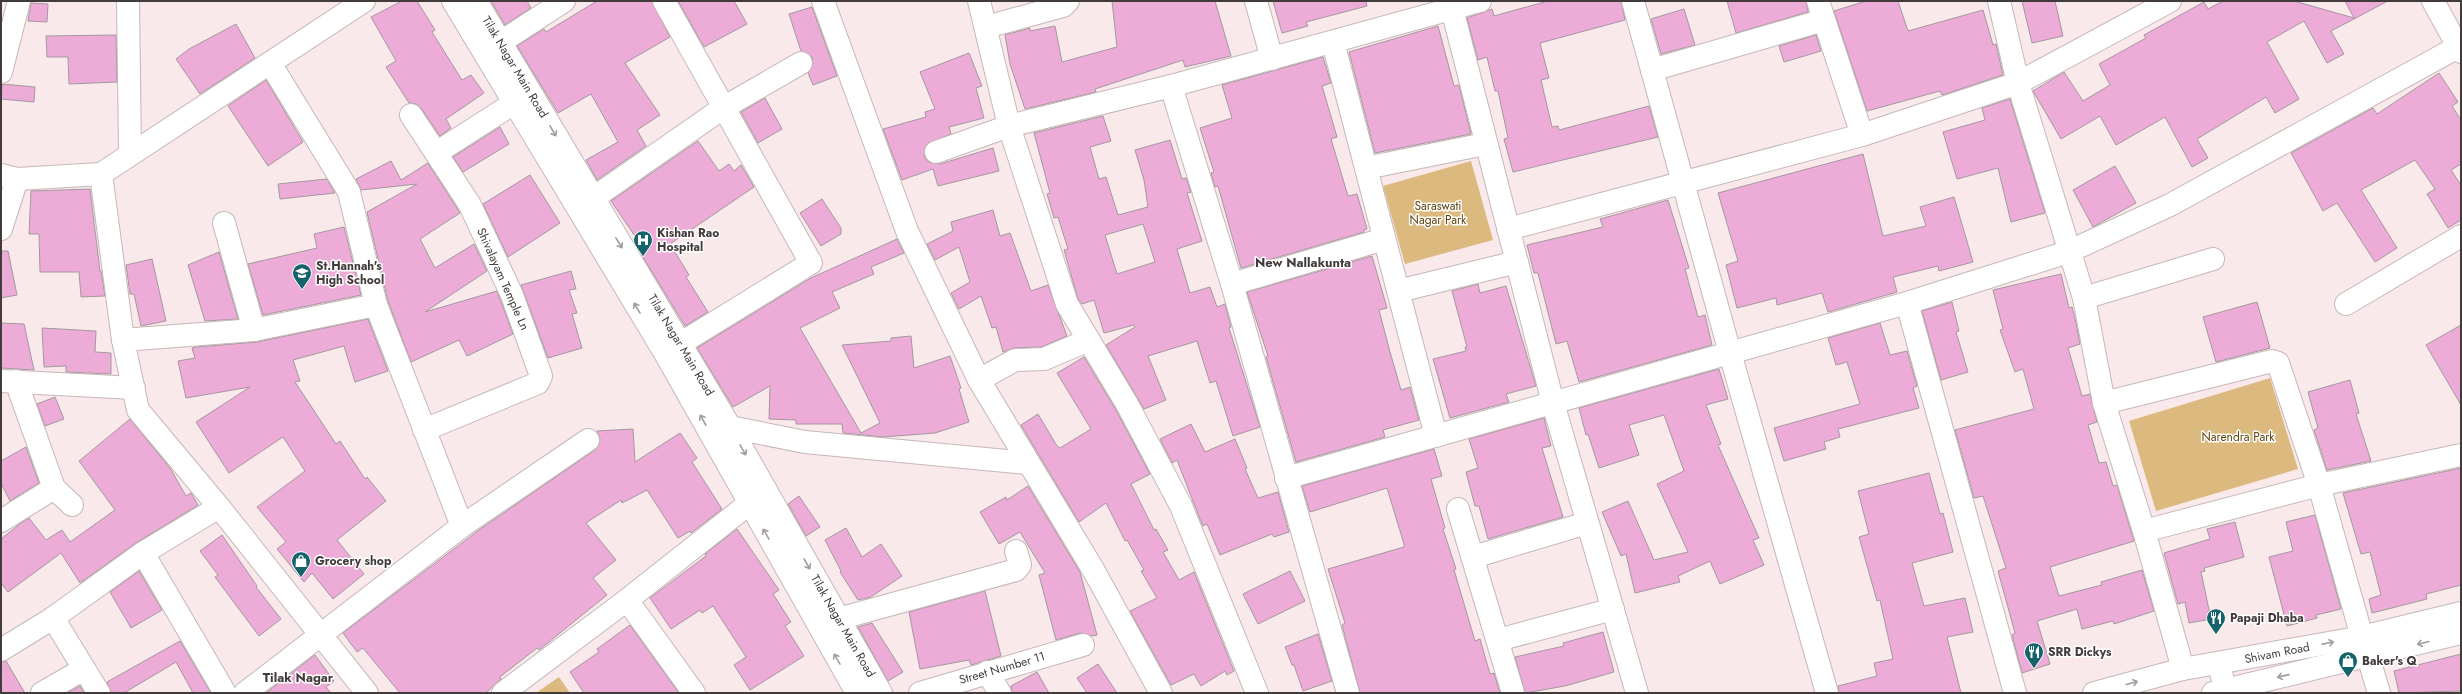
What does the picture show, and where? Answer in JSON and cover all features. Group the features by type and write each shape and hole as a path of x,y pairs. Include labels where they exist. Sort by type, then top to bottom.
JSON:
{"street":[{"path":"1,72 19,1"},
{"path":"128,1 130,154"},
{"path":"1,229 9,177 101,174 364,1"},
{"name":"Tilak Nagar Main Road","path":"453,1 514,104 673,348 730,427 757,496 838,619 880,693"},
{"name":"Tilak Nagar Main Road","path":"476,1 592,199 673,348 757,496 857,693"},
{"path":"501,42 564,1"},
{"path":"664,1 811,263 673,348"},
{"path":"823,1 907,231 979,380 1027,463 1094,571 1161,693"},
{"path":"979,1 1009,126 1067,304 1127,404 1181,506 1257,693"},
{"path":"986,27 1063,6 1068,1"},
{"path":"1256,1 1272,59"},
{"path":"936,152 1009,126 1171,86 1272,59 1333,42 1451,5 1480,1"},
{"path":"1633,1 1730,353 1827,693"},
{"path":"1999,1 2018,83 2068,252 2084,298 2104,404 2144,531 2183,669"},
{"path":"1508,229 1862,135 2018,83 2170,1"},
{"path":"1286,478 1907,303 2068,252 2170,205 2460,50 2433,1"},
{"path":"1451,5 1485,144 1553,403 1636,693"},
{"path":"1652,70 1821,10 1862,135"},
{"path":"1333,42 1436,436"},
{"path":"270,63 349,192 376,305 462,526"},
{"path":"592,199 723,108 801,63"},
{"path":"1171,86 1232,284 1348,693"},
{"path":"436,153 514,104"},
{"name":"Shivalayam Temple Ln","path":"411,115 470,205 512,295 541,376 538,383 424,430"},
{"path":"1366,168 1485,144"},
{"path":"101,174 123,340 138,410 219,507 367,693"},
{"path":"224,223 254,330"},
{"path":"2346,304 2461,236"},
{"path":"1232,284 1384,239"},
{"path":"2084,298 2213,259"},
{"path":"1398,291 1517,262"},
{"path":"1907,303 2015,693"},
{"path":"123,340 254,330 376,305"},
{"path":"979,380 1015,360 1044,359 1089,340"},
{"path":"2104,404 2275,361 2280,365 2319,485 2379,693"},
{"path":"72,504 54,488 9,381 134,388"},
{"path":"730,427 805,442 1027,463"},
{"path":"245,693 462,526 588,440"},
{"path":"2144,531 2319,485 2461,455"},
{"path":"1,521 54,488"},
{"path":"504,693 627,600 757,496"},
{"path":"1,650 53,618 143,553 219,507"},
{"path":"1458,509 1513,693"},
{"path":"1473,558 1587,523"},
{"path":"838,619 1016,570 1020,565 1016,551"},
{"path":"143,553 225,693"},
{"path":"627,600 694,693"},
{"path":"1498,640 1613,609"},
{"path":"53,618 99,693"},
{"name":"Shivam Road","path":"2094,693 2183,669 2365,646 2461,630"},
{"name":"Street Number 11","path":"920,693 987,672 1083,645"},
{"name":"Shivam Road","path":"2222,692 2365,646"},
{"path":"2219,664 2222,692"},
{"path":"42,693 84,669"},
{"path":"987,672 1000,693"}],"green space":[{"name":"Saraswati Nagar Park","path":"1471,161 1493,240 1405,264 1383,186"},
{"name":"Narendra Park","path":"2270,378 2298,469 2156,511 2129,421"},
{"path":"559,677 570,693 536,693"}],"building":[{"path":"402,1 417,1 435,30 432,32 462,80 471,75 484,93 446,119 451,128 440,136 421,108 416,104 409,103 386,67 396,61 371,17"},
{"path":"491,1 527,1 531,8 505,25"},
{"path":"597,1 652,1 670,37 625,63 660,115 637,130 646,146 597,180 586,160 618,142 591,94 558,113 517,46 544,29 546,32"},
{"path":"678,1 734,1 747,24 704,47"},
{"path":"1112,1 1215,1 1231,56 1185,67 1183,60 1095,89 1096,92 1025,109 1010,64 1005,35 1030,28 1030,31 1055,26 1062,62 1117,47"},
{"path":"1273,1 1366,1 1367,6 1306,22 1308,26 1282,33"},
{"path":"1548,1 1621,1 1625,20 1540,43 1549,78 1541,80 1552,127 1558,126 1559,130 1649,106 1658,137 1513,172 1504,139 1508,138 1498,91 1495,91 1487,57 1478,60 1467,18 1492,9 1494,16"},
{"path":"1727,1 1806,1 1808,12 1736,33"},
{"path":"1866,1 1898,1 1908,31 1983,10 1993,45 1996,44 2003,75 1942,95 1940,91 1867,111 1834,11"},
{"path":"2022,1 2055,1 2063,36 2032,43"},
{"path":"2223,1 2294,1 2354,18 2345,1 2388,1 2331,31 2344,54 2327,63 2304,21 2267,42 2299,99 2275,113 2266,97 2197,139 2208,158 2192,167 2165,117 2116,145 2100,116 2061,139 2033,91 2064,72 2083,101 2110,85 2099,64 2146,38 2144,35 2204,2 2208,9"},
{"path":"31,3 48,4 47,22 28,21"},
{"path":"812,7 837,76 813,85 808,73 813,63 812,57 801,51 789,14"},
{"path":"1684,9 1695,45 1661,54 1651,19"},
{"path":"236,24 255,58 200,94 176,59 189,49"},
{"path":"1438,26 1454,86 1459,85 1471,134 1375,153 1349,52"},
{"path":"116,35 117,82 69,84 68,57 47,57 46,36"},
{"path":"1816,35 1821,51 1784,62 1779,46"},
{"path":"969,53 982,86 976,88 984,118 949,127 951,134 927,144 924,156 928,162 940,164 993,148 999,171 938,186 933,169 902,180 883,129 926,117 925,112 935,109 920,72"},
{"path":"1323,57 1331,83 1322,86 1337,137 1331,139 1348,196 1357,194 1367,229 1364,230 1364,232 1241,268 1218,186 1215,187 1211,173 1214,172 1200,128 1232,118 1222,85"},
{"path":"2439,73 2458,102 2452,106 2461,120 2461,164 2451,170 2461,185 2461,220 2448,228 2427,194 2435,189 2415,160 2361,190 2397,248 2375,262 2337,203 2323,211 2291,153 2373,108 2377,114"},
{"path":"266,80 303,142 268,166 228,106"},
{"path":"2,84 35,87 34,102 1,99"},
{"path":"765,98 782,129 758,143 741,112"},
{"path":"2010,99 2045,213 2011,222 1998,168 1957,179 1943,132 1985,120 1982,108"},
{"path":"1103,116 1111,141 1090,147 1099,179 1106,177 1118,215 1148,207 1144,180 1135,150 1170,140 1182,179 1186,178 1191,192 1187,193 1202,241 1177,249 1190,293 1210,287 1217,307 1225,304 1231,327 1229,328 1260,427 1233,436 1216,381 1210,383 1197,341 1148,356 1166,400 1144,409 1106,345 1135,327 1134,325 1104,333 1094,300 1082,304 1078,299 1064,250 1068,249 1058,217 1054,218 1047,194 1050,193 1034,133","holes":["1143,224 1155,262 1117,274 1105,235"]},
{"path":"500,127 509,144 463,172 453,157"},
{"path":"698,141 719,171 729,164 734,171 741,165 754,187 670,244 689,275 686,277 708,312 685,326 635,244 639,242 611,201"},
{"path":"1863,154 1883,236 1926,226 1920,207 1954,197 1973,262 1939,271 1938,266 1893,277 1897,292 1828,312 1822,293 1777,305 1776,298 1737,308 1726,265 1738,261 1718,193"},
{"path":"391,161 401,180 428,163 460,213 420,239 435,268 474,244 487,271 425,312 497,291 513,334 467,356 459,340 411,362 388,301 367,212 417,184 361,190 356,179"},
{"path":"2115,166 2136,203 2093,227 2073,190"},
{"path":"530,175 560,223 508,257 483,204"},
{"path":"327,179 335,193 280,199 278,184"},
{"path":"90,189 100,271 105,296 81,297 79,272 40,272 39,234 29,234 31,191"},
{"path":"822,199 841,228 841,234 821,246 800,213"},
{"path":"1668,200 1689,268 1685,269 1698,317 1705,315 1712,345 1579,382 1567,341 1556,344 1538,273 1534,273 1527,245 1603,227 1600,219"},
{"path":"993,210 1000,236 1010,233 1031,291 1048,285 1067,336 1041,347 1014,348 1003,352 996,327 992,328 981,296 959,309 951,293 970,282 959,247 935,260 927,244 953,231 951,222"},
{"path":"344,227 361,295 263,315 248,264 317,248 314,234"},
{"path":"897,239 904,253 871,267 874,274 832,292 840,308 800,328 861,433 880,423 842,345 891,341 891,338 911,336 914,368 950,356 961,388 959,389 969,422 935,433 883,437 843,433 842,424 796,424 796,420 769,419 770,386 733,407 697,348 811,278"},
{"path":"1,251 8,251 17,295 1,298"},
{"path":"219,252 238,319 205,321 188,265"},
{"path":"1372,256 1387,308 1379,310 1390,352 1401,390 1410,387 1419,420 1383,430 1385,437 1296,462 1266,357 1268,356 1247,292"},
{"path":"152,259 166,321 141,326 134,294 130,294 126,265"},
{"path":"571,271 576,289 569,290 577,313 572,314 582,348 548,358 521,285"},
{"path":"2061,274 2069,308 2072,307 2075,318 2080,344 2068,348 2082,396 2090,394 2097,422 2088,425 2099,463 2106,462 2113,486 2117,485 2134,541 2050,567 2059,596 2102,585 2101,582 2142,570 2154,611 2114,624 2113,621 2082,629 2077,609 2037,621 2050,664 2022,673 2012,635 2015,633 1998,571 2006,568 1983,496 1974,498 1955,430 2034,409 2023,369 2015,372 2000,330 2003,329 1993,290"},
{"path":"1478,284 1480,293 1506,286 1536,386 1506,394 1509,402 1450,418 1433,359 1466,351 1465,347 1467,347 1452,291"},
{"path":"1952,302 1959,331 1956,332 1968,372 1941,380 1922,311"},
{"path":"2257,302 2270,348 2216,362 2203,317"},
{"path":"368,319 388,371 355,382 344,346 293,360 300,381 295,382 336,444 340,441 365,479 367,477 386,501 337,540 364,574 333,599 312,573 304,582 277,549 286,542 257,507 305,471 283,437 229,473 196,422 250,387 186,398 178,361 195,358 192,348 257,342"},
{"path":"1,323 24,324 34,370 1,368"},
{"path":"1880,323 1890,355 1907,351 1917,386 1913,388 1919,408 1838,429 1840,437 1824,442 1826,449 1784,461 1774,428 1860,404 1847,362 1836,365 1828,338"},
{"path":"2461,325 2461,405 2426,345"},
{"path":"42,328 96,331 95,352 111,353 111,374 66,372 66,366 44,367"},
{"path":"1084,357 1116,410 1150,474 1131,484 1154,530 1156,529 1168,550 1163,552 1179,580 1194,572 1234,671 1227,675 1225,671 1201,686 1194,674 1171,685 1130,611 1157,598 1141,571 1144,570 1127,540 1125,541 1106,503 1079,522 1021,425 1038,414 1057,446 1060,448 1091,429 1057,373"},
{"path":"1719,369 1728,399 1706,405 1721,444 1718,445 1759,538 1753,540 1764,565 1720,584 1710,561 1678,576 1680,582 1635,593 1626,554 1621,556 1602,512 1628,501 1654,560 1688,552 1657,484 1684,471 1664,415 1629,425 1639,455 1599,468 1588,434 1586,435 1579,408"},
{"path":"2350,380 2359,413 2356,414 2371,461 2327,470 2314,430 2318,428 2308,392"},
{"path":"55,397 64,419 45,426 37,404"},
{"path":"1544,418 1551,446 1542,448 1563,517 1488,539 1479,506 1475,506 1466,472 1478,468 1469,439"},
{"path":"130,419 170,468 186,496 191,493 198,505 136,543 80,583 61,553 8,592 1,583 1,539 21,523 29,518 46,540 62,530 70,542 115,510 79,461"},
{"path":"1191,424 1205,452 1235,439 1247,468 1245,469 1258,498 1278,492 1289,532 1274,537 1272,534 1220,555 1207,524 1203,526 1177,460 1172,463 1160,439"},
{"path":"633,429 635,462 680,433 697,458 692,462 722,509 691,533 690,531 678,538 647,490 622,503 621,500 586,523 616,560 593,578 607,595 539,650 537,648 500,677 501,679 486,693 400,693 363,648 357,652 343,633 479,530 595,450 600,439 597,431"},
{"path":"26,447 39,483 10,501 1,483 1,461"},
{"path":"1434,449 1442,476 1431,479 1445,528 1443,529 1456,569 1454,570 1475,641 1480,639 1490,674 1494,673 1500,693 1360,693 1342,625 1345,623 1328,569 1404,547 1404,544 1387,488 1310,512 1302,486"},
{"path":"2461,468 2461,585 2426,594 2427,599 2372,613 2369,599 2381,595 2370,552 2361,554 2343,493"},
{"path":"1929,473 1940,514 1943,513 1953,552 1912,563 1924,606 1965,598 1973,632 1947,637 1961,693 1839,693 1838,686 1877,676 1874,663 1893,659 1880,600 1877,601 1859,537 1869,534 1858,491"},
{"path":"1028,486 1080,572 1097,635 1092,636 1080,633 1056,640 1039,575 1045,573 1020,532 999,544 980,512 1006,497 1007,500"},
{"path":"799,496 820,527 806,536 788,504"},
{"path":"2315,515 2341,609 2316,615 2317,618 2287,626 2269,557 2293,551 2286,522"},
{"path":"2235,522 2244,557 2204,568 2205,571 2201,572 2211,619 2189,623 2185,602 2178,604 2164,553 2210,539 2207,529"},
{"path":"846,528 862,557 881,544 902,576 871,597 858,600 840,572 841,571 825,540"},
{"path":"737,529 779,590 773,594 791,622 785,626 804,656 750,690 734,665 746,657 713,606 702,613 700,610 671,629 650,598 706,556 705,554"},
{"path":"222,535 257,586 256,587 281,619 259,636 215,577 218,575 200,551"},
{"path":"139,571 162,610 131,628 110,592"},
{"path":"1290,571 1305,601 1258,624 1243,594"},
{"path":"985,591 1001,656 971,665 969,660 920,669 909,612"},
{"path":"872,623 903,672 888,681 858,627"},
{"path":"630,625 679,693 584,693 570,672 599,652 597,649"},
{"path":"1603,632 1614,672 1565,686 1525,693 1515,657 1564,646 1563,643"},
{"path":"1318,634 1332,681 1303,691 1294,665 1292,665 1285,647"},
{"path":"180,641 211,693 193,693 176,662 124,693 111,693 107,682"},
{"path":"2461,654 2461,691 2399,693 2394,671"},
{"path":"315,655 334,681 326,687 331,693 266,693"},
{"path":"6,661 25,693 1,693 1,662"},
{"path":"1098,664 1117,693 1087,693 1077,678"},
{"path":"1037,672 1049,693 1012,693 1011,686"},
{"path":"80,686 84,693 67,693"}],"place":[{"name":"Kishan Rao Hospital","path":"643,257"},
{"name":"St.Hannah's High School","path":"302,290"},
{"name":"Grocery shop","path":"301,578"},
{"name":"Papaji Dhaba","path":"2216,635"},
{"name":"SRR Dickys","path":"2034,669"},
{"name":"Baker's Q","path":"2348,678"}],"district":[{"name":"New Nallakunta","path":"1303,262"},
{"name":"Tilak Nagar","path":"298,677"}]}
